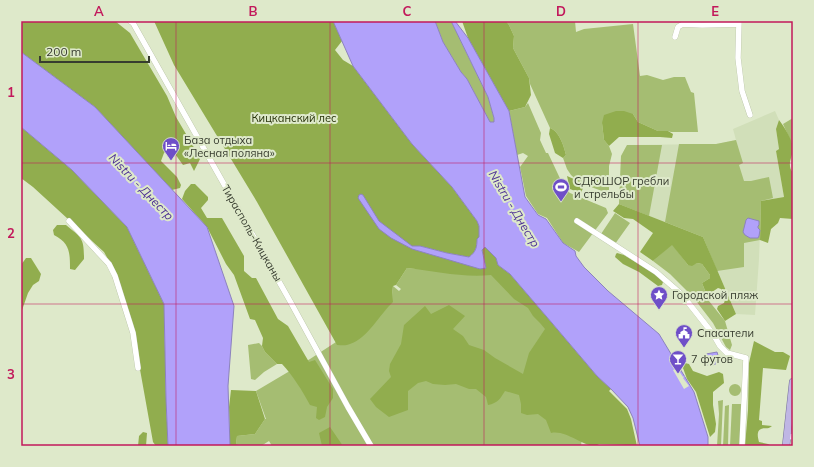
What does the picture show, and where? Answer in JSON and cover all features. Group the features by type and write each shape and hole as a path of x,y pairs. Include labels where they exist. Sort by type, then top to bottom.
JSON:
{"main road":[{"path":"786,446 790,437 793,382"}],"street":[{"name":"Тирасполь-Кицканы","path":"130,21 137,30 371,446"},
{"path":"675,37 678,27 683,24 702,25 739,22 738,58 742,91 750,115"},
{"path":"69,221 109,264 133,334 138,368"},
{"path":"577,221 656,272 680,293 727,353 746,358 742,446"}],"shaded area":[{"path":"775,111 779,120 776,129 779,149 776,151 784,197 761,201 755,315 736,314 703,237 619,204 621,156 627,145 716,144 736,140 733,129"}],"green space":[{"path":"21,21 115,21 130,33 167,96 176,117 200,159 194,171 190,163 183,165 170,147 164,153 161,161 177,177 181,185 180,188 172,190 95,107 21,52"},
{"name":"Кицканский лес","path":"154,21 333,21 342,41 335,50 343,60 353,66 412,144 452,187 477,221 479,226 479,237 477,239 476,249 469,257 420,246 412,246 480,269 484,258 482,250 484,246 496,258 498,265 510,274 597,376 611,389 609,391 627,409 631,419 637,446 599,444 594,446 583,443 564,434 551,433 546,420 538,414 527,415 521,413 519,395 505,391 498,400 488,405 486,397 476,389 469,389 456,384 433,384 426,381 418,383 408,391 408,410 389,417 376,407 370,399 391,377 389,371 390,364 401,344 404,325 425,306 431,314 449,305 465,316 453,329 463,336 469,345 484,350 523,374 529,353 545,329 528,308 514,299 491,275 470,276 407,268 396,285 393,286 393,302 368,332 350,344 337,345 257,202 174,65"},
{"path":"435,21 451,21 488,97 494,122 490,122 467,79 461,72 443,42"},
{"path":"462,21 506,21 509,25 514,36 513,48 529,78 531,95 525,107 509,111 468,38"},
{"path":"506,21 575,21 576,32 584,29 633,24 640,76 647,75 663,80 674,77 685,77 691,92 694,93 698,132 658,131 638,122 633,114 602,123 604,140 609,146 612,154 609,166 609,190 602,191 580,183 567,169 563,158 566,155 562,143 556,132 550,128 530,84 529,78 513,48 514,36"},
{"name":"СДЮШОР гребли и стрельбы","path":"528,103 541,133 540,140 546,153 548,153 565,189 570,193 606,208 608,213 579,252 563,243 547,218 538,214 526,196 520,167 528,156 523,153 517,155 509,111 525,107"},
{"path":"616,111 624,111 633,114 638,122 658,131 668,131 673,134 672,138 619,137 609,146 604,140 602,123 604,115"},
{"path":"793,118 793,146 783,124"},
{"path":"779,120 793,145 790,167 793,173 793,219 780,218 778,223 771,229 768,243 760,240 761,201 784,197 776,151 779,149 776,129"},
{"path":"21,127 72,170 127,227 164,304 168,446 156,446 153,442 134,336 114,270 104,252 33,187 21,178"},
{"path":"550,128 556,132 562,143 566,155 563,158 555,153 549,134"},
{"path":"736,140 743,163 739,165 744,181 769,177 773,198 761,201 760,240 744,243 744,267 717,271 703,237 665,222 679,144 716,144"},
{"path":"627,145 662,145 649,216 619,204 621,156"},
{"path":"567,176 576,180 583,188 581,193 570,189"},
{"path":"191,184 195,184 208,197 208,200 201,208 207,218 222,218 244,256 244,271 252,278 256,278 278,319 288,326 309,362 315,360 333,389 333,398 327,407 325,417 319,420 316,418 317,407 310,405 297,383 282,364 277,364 265,352 262,346 263,338 255,320 250,319 234,275 226,264 207,227 182,199 185,191"},
{"path":"619,204 703,237 736,314 725,321 717,309 718,306 724,303 725,300 721,289 718,288 709,294 706,293 702,283 710,278 710,275 702,264 697,263 692,266 688,265 672,245 653,261 640,252 653,233 633,219 624,218 613,211"},
{"path":"615,213 630,223 615,244 601,234"},
{"path":"57,225 66,225 79,236 83,242 84,259 75,270 70,269 70,258 66,245 54,235 53,230"},
{"path":"672,244 688,265 697,263 702,264 710,275 710,278 702,283 709,301 725,321 732,345 730,350 726,347 713,323 693,297 670,274 653,261"},
{"path":"412,249 485,268 552,323 583,430 581,446 272,446 269,441 261,446 236,444 237,436 255,434 266,419 256,391 310,359 385,310 392,300 393,286 399,291 401,289 396,285 407,268 417,269"},
{"path":"617,253 624,255 659,276 663,282 662,285 658,286 639,272 623,264 615,257"},
{"path":"26,258 31,258 41,274 39,281 33,285 28,293 21,313 21,265"},
{"path":"754,341 775,352 783,352 790,356 786,370 763,368 759,420 762,421 762,425 772,426 759,430 758,437 759,442 772,446 745,446 748,410 749,363"},
{"path":"259,343 265,352 277,364 255,380 251,379 248,345"},
{"path":"685,363 689,364 693,371 707,376 719,372 723,374 724,383 713,392 713,405 716,424 715,432 710,437 696,392 687,379 683,368"},
{"path":"733,384 737,384 741,390 737,396 733,396 729,392 729,388"},
{"path":"231,390 256,391 265,419 255,434 237,436 236,444 246,446 230,446 229,407"},
{"path":"723,400 721,446 717,446 719,414 718,401"},
{"path":"732,404 742,404 741,446 730,446"},
{"path":"729,405 728,446 723,446 725,406"},
{"path":"330,427 343,446 322,446 319,433"},
{"path":"143,432 147,433 146,446 138,446 139,436"}],"water":[{"name":"Nistru - Днестр","path":"333,21 435,21 443,42 461,72 467,79 490,122 494,122 488,97 451,21 455,21 468,38 509,111 525,197 538,215 546,219 563,243 575,251 576,256 584,267 608,291 659,334 694,392 708,437 708,446 640,446 633,418 628,407 597,376 510,274 498,265 496,258 485,247 482,250 486,268 480,269 412,249 391,238 379,229 358,198 359,195 363,195 379,221 412,246 420,246 469,257 475,251 477,239 479,237 479,226 477,221 452,187 412,144 353,66"},
{"name":"Nistru - Днестр","path":"21,52 95,107 207,227 234,306 228,386 230,446 168,446 164,304 127,227 72,170 21,127"},
{"path":"748,218 759,221 758,228 760,230 758,238 750,238 743,232 746,220"},
{"path":"717,352 720,362 713,365 707,365 705,359 707,357 706,354"}],"pier":[{"path":"677,368 683,377 685,376 683,378 689,386 684,389 673,370"}],"place":[{"name":"База отдыха «Лесная поляна»","path":"171,161"},
{"name":"СДЮШОР гребли и стрельбы","path":"561,202"},
{"name":"Городской пляж","path":"659,310"},
{"name":"Спасатели","path":"684,348"},
{"name":"7 футов","path":"678,374"}]}
